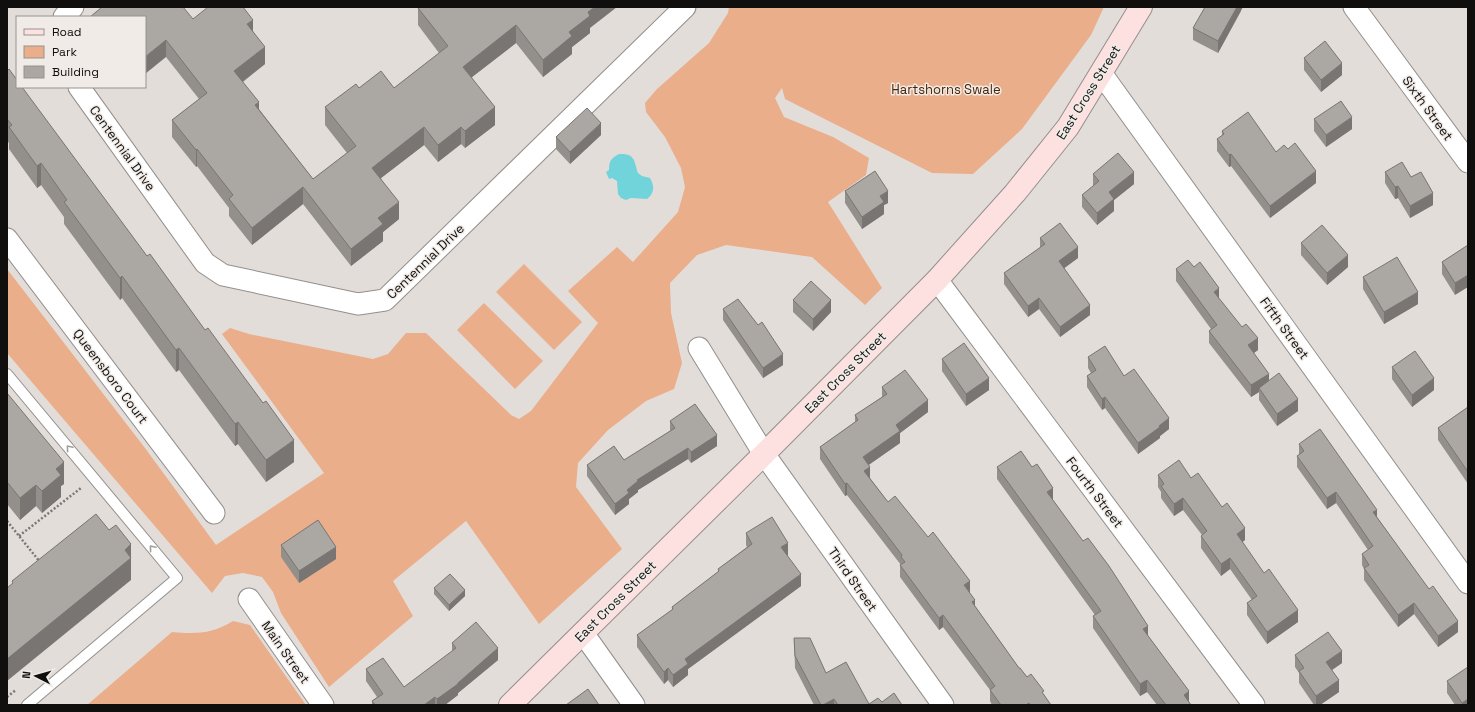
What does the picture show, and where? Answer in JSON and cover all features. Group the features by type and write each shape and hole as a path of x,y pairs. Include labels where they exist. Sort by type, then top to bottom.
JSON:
{"street":[{"path":"65,16 74,7"},
{"name":"Centennial Drive","path":"80,88 205,263 223,275 358,304 385,300 685,7"},
{"name":"East Cross Street","path":"510,705 764,454 937,280 1015,193 1064,133 1140,7"},
{"name":"Sixth Street","path":"1354,7 1468,162"},
{"name":"Fifth Street","path":"1101,73 1468,583"},
{"name":"Queensboro Court","path":"7,239 214,513"},
{"name":"Fourth Street","path":"937,280 1254,705"},
{"name":"Third Street","path":"699,348 764,454 943,705"},
{"name":"Main Street","path":"250,599 323,705"},
{"path":"583,633 634,705"}],"lane":[{"path":"7,374 177,578 27,705"}],"path":[{"path":"19,536 83,487"},
{"path":"7,521 44,566"},
{"path":"35,567 46,558"}],"green space":[{"name":"Hartshorns Swale","path":"729,7 1104,7 1091,35 1022,129 973,174 932,173 785,99 782,88 775,98 784,117 833,137 869,158 866,175 828,202 882,288 865,305 812,257 726,245 697,255 670,283 671,313 682,363 674,389 646,401 608,430 578,463 576,487 622,549 539,624 466,521 393,581 413,616 329,687 281,613 273,592 262,577 243,573 225,576 212,593 7,353 7,269 145,448 216,545 324,473 222,334 230,328 249,334 373,359 388,354 406,333 426,333 511,415 519,419 531,411 598,323 568,291 617,247 633,262 678,212 685,187 681,168 665,137 646,112 645,103 657,89 709,43 728,13"},
{"path":"524,264 582,322 554,350 496,292"},
{"path":"484,303 543,361 515,389 457,330"},
{"path":"233,621 250,625 306,705 87,705 172,632 189,633 211,631"}],"water":[{"path":"619,154 629,155 635,162 638,173 642,176 650,178 653,184 653,190 647,199 631,198 626,200 621,198 618,194 617,181 612,178 609,179 606,172 609,170 611,160"}],"building":[{"path":"102,7 183,7 193,19 208,7 243,7 253,20 247,24 265,47 234,71 259,102 255,105 313,179 356,146 325,107 356,84 359,88 381,71 394,88 448,46 418,8 419,7 595,7 588,12 590,16 569,32 572,36 543,60 516,25 463,67 495,107 465,131 461,127 438,145 424,127 372,168 399,202 378,218 383,224 351,249 303,187 252,228 229,199 233,195 172,120 207,93 166,40 146,56 146,16 91,16"},
{"path":"1205,7 1237,7 1218,41 1193,28"},
{"path":"1325,41 1342,63 1321,80 1304,58"},
{"path":"9,69 16,79 16,88 23,88 147,256 150,254 205,330 208,328 263,403 266,401 294,440 266,460 238,422 235,424 179,348 176,350 122,276 120,278 64,202 67,200 41,163 37,166 9,127 12,125 7,119 7,71"},
{"path":"1341,101 1352,117 1326,135 1314,119"},
{"path":"587,108 601,123 570,152 556,137"},
{"path":"1248,112 1276,152 1284,145 1288,149 1295,143 1316,171 1270,206 1231,154 1229,155 1217,139 1224,134 1222,131"},
{"path":"1118,153 1134,172 1109,192 1114,199 1097,213 1082,195 1099,181 1093,174"},
{"path":"1402,162 1411,177 1421,172 1433,193 1410,206 1398,186 1395,187 1385,172"},
{"path":"875,171 888,191 880,196 884,202 862,217 845,191"},
{"path":"1060,223 1078,247 1059,261 1090,305 1060,327 1039,298 1028,306 1004,273 1045,244 1040,238"},
{"path":"1322,225 1348,255 1327,273 1301,243"},
{"path":"1468,245 1468,275 1455,283 1442,262"},
{"path":"1397,257 1418,292 1384,312 1363,277"},
{"path":"1188,260 1194,267 1200,262 1219,288 1214,292 1242,327 1246,324 1258,338 1248,345 1269,374 1251,385 1209,331 1217,325 1176,269"},
{"path":"811,281 831,300 813,319 793,300"},
{"path":"738,299 758,325 762,322 783,354 763,368 723,309"},
{"path":"964,343 989,378 966,394 942,359"},
{"path":"1105,346 1124,376 1134,369 1169,418 1159,426 1160,427 1138,443 1105,397 1102,399 1087,376 1096,370 1088,357"},
{"path":"1415,351 1434,378 1412,395 1392,367"},
{"path":"905,370 928,400 896,425 900,431 863,457 870,467 864,471 888,502 895,496 928,537 933,532 970,581 964,585 975,600 972,602 1019,668 1027,677 1031,674 1044,691 1042,692 1051,705 1030,705 1029,703 1026,705 1001,705 990,690 995,686 943,615 939,618 900,565 905,562 901,557 902,555 847,483 845,484 820,447 858,420 855,415 887,394 882,387"},
{"path":"1279,373 1298,399 1277,414 1259,388"},
{"path":"7,393 64,462 56,469 61,475 42,491 36,485 20,498 7,482"},
{"path":"695,404 717,435 691,452 688,448 637,480 638,481 627,490 629,493 615,504 587,465 614,446 624,460 675,428 670,421"},
{"path":"1468,407 1468,472 1438,428"},
{"path":"1320,429 1377,510 1373,512 1429,589 1433,586 1458,621 1438,636 1414,603 1398,615 1364,568 1369,565 1362,554 1373,546 1336,492 1327,498 1297,456 1304,451 1299,444"},
{"path":"1021,451 1032,467 1037,464 1053,488 1047,492 1083,541 1088,538 1109,566 1148,626 1143,629 1189,691 1184,695 1191,705 1166,705 1147,680 1140,684 1093,616 1101,611 997,467"},
{"path":"1179,460 1191,478 1198,473 1222,507 1227,503 1245,528 1237,534 1264,573 1269,569 1298,610 1267,632 1247,603 1257,596 1230,558 1221,564 1201,536 1207,531 1183,498 1174,504 1161,486 1164,484 1158,475"},
{"path":"96,514 109,530 116,525 131,544 125,550 131,558 7,659 7,588 13,583 12,581"},
{"path":"772,517 788,543 781,547 801,574 685,659 688,664 673,675 668,668 664,672 637,635 673,609 672,607 719,571 718,569 752,544 746,533"},
{"path":"318,520 336,547 299,571 281,545"},
{"path":"450,574 465,590 449,605 434,588"},
{"path":"476,622 498,648 458,684 437,699 435,697 424,705 375,705 372,701 383,694 366,669 383,658 404,687 456,648 452,643"},
{"path":"1328,632 1342,651 1326,662 1339,680 1316,696 1299,671 1304,668 1295,655"},
{"path":"794,638 810,638 826,673 846,662 869,704 878,698 882,702 894,693 902,705 838,705 834,699 821,705 795,656"},
{"path":"1468,667 1468,699 1462,703 1447,681"},
{"path":"588,689 599,705 566,705"}]}
